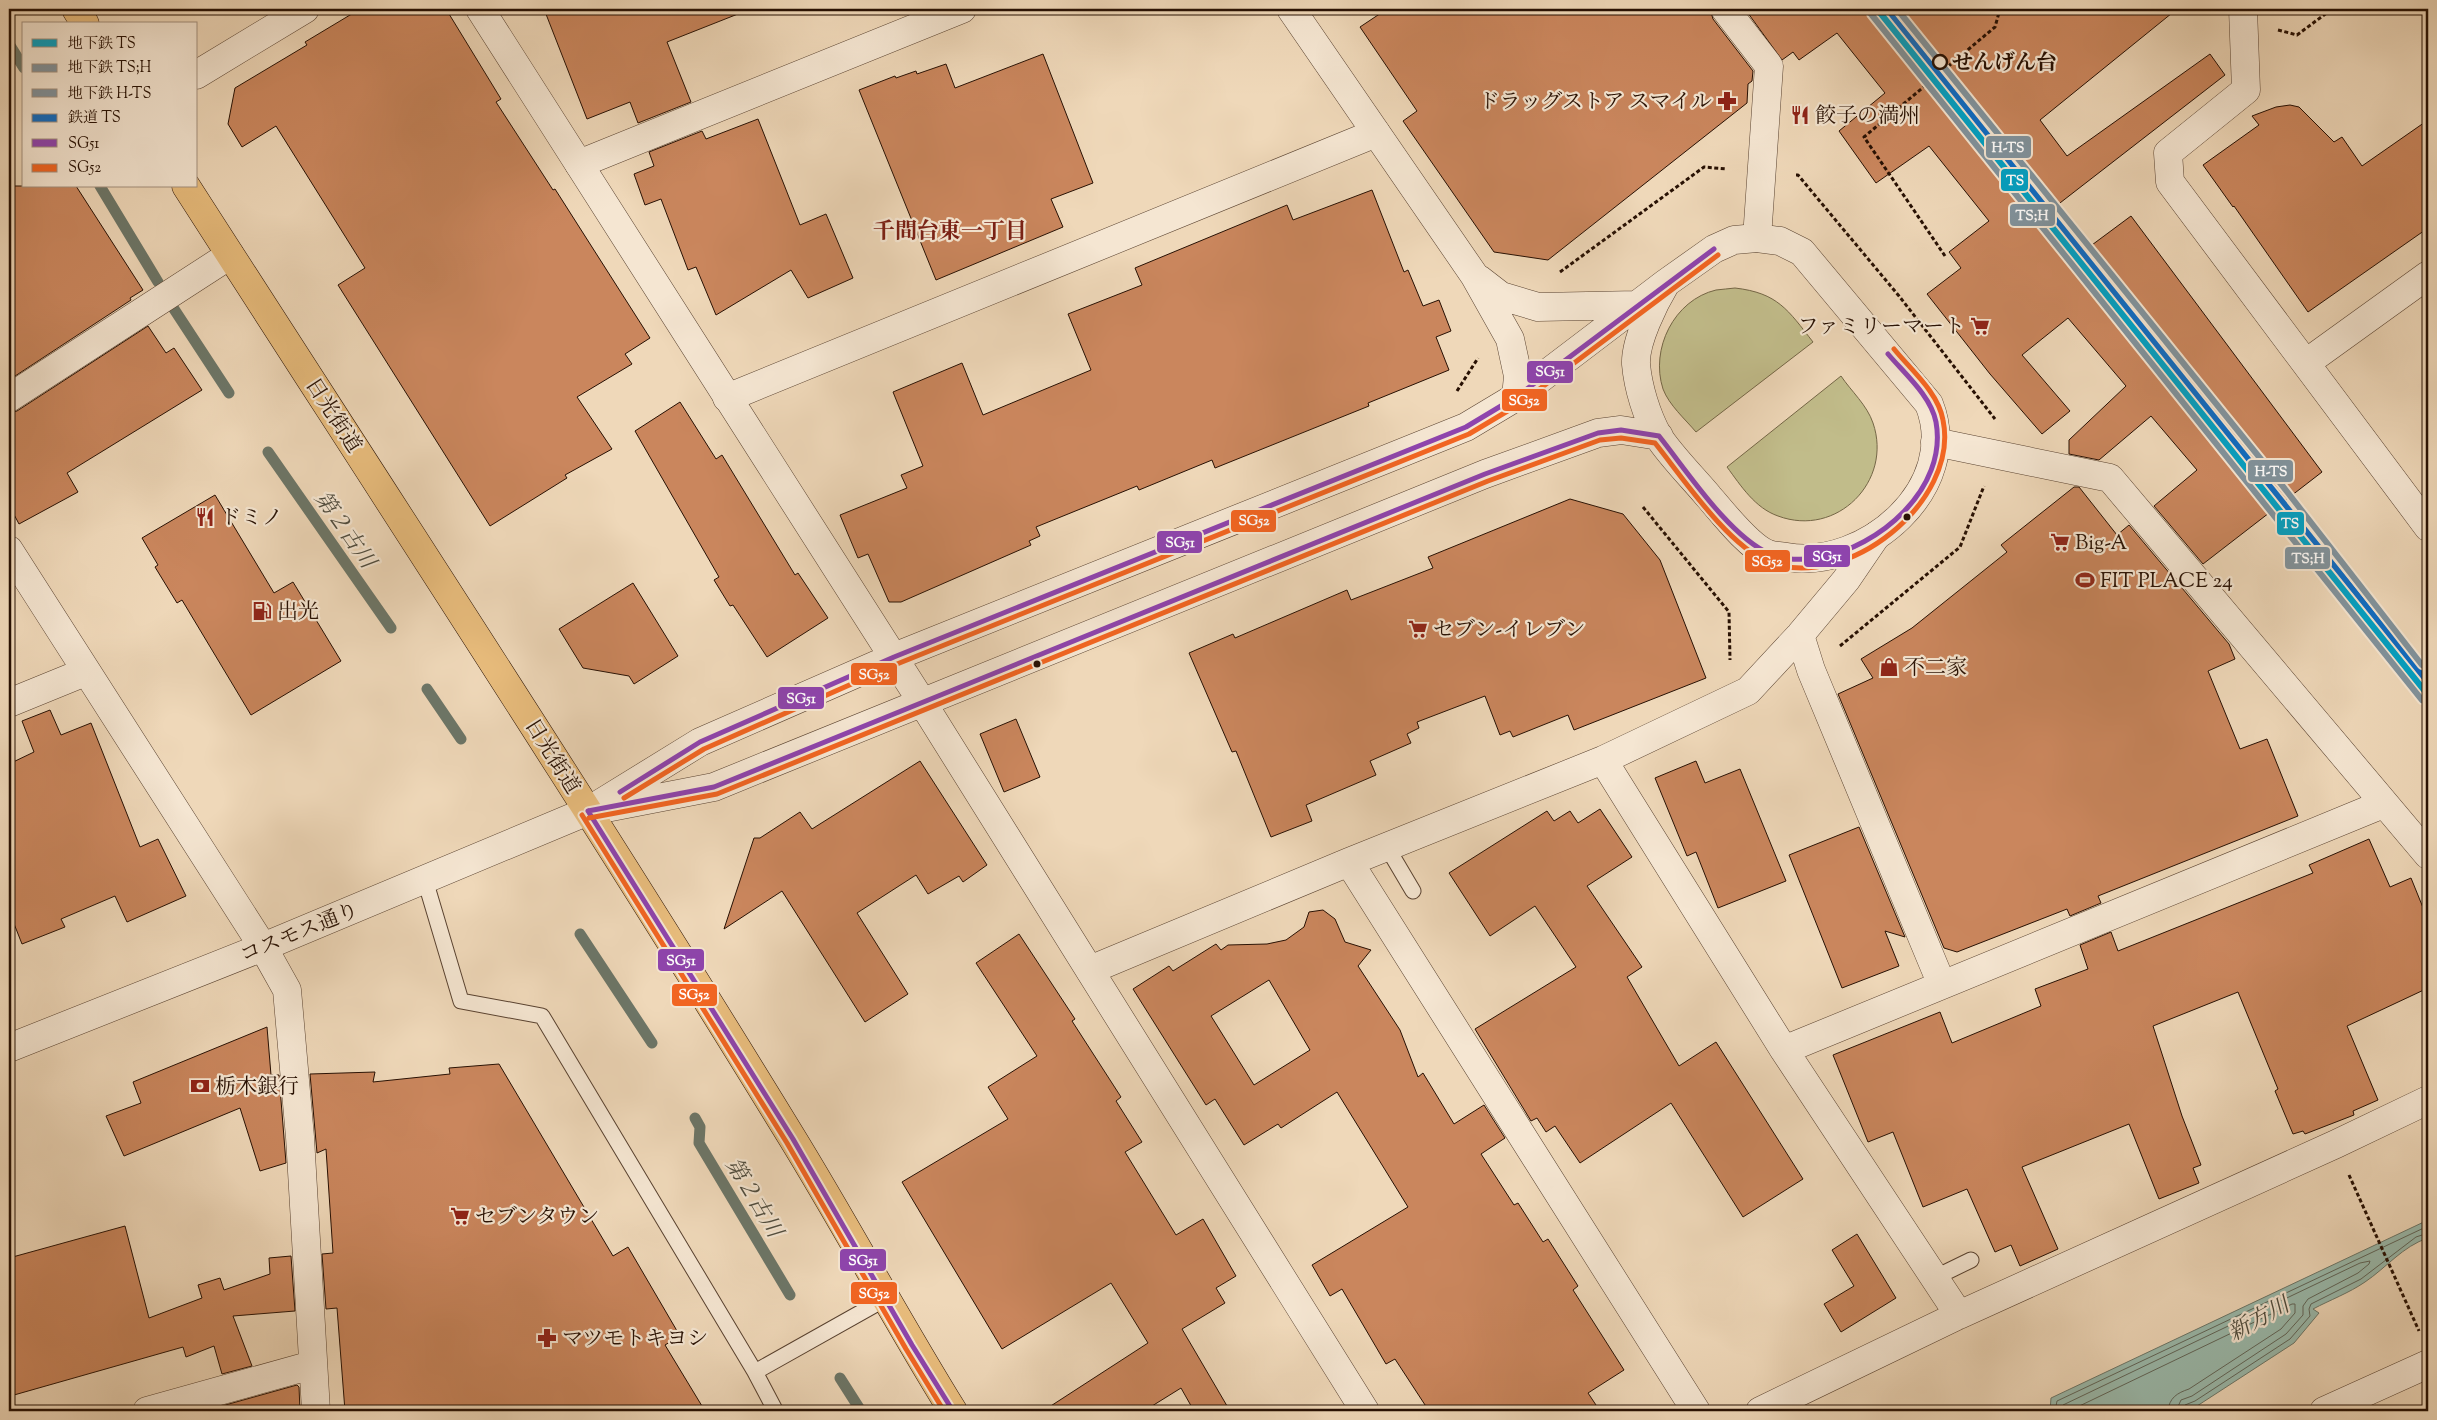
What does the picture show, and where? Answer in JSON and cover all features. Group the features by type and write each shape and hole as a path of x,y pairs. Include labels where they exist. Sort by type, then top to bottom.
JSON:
{"highway":[{"path":"76,9 84,22"},
{"name":"日光街道","path":"187,188 588,811 793,1139 885,1299 954,1411"}],"street":[{"path":"198,74 305,9"},
{"path":"480,9 922,702 1365,1411"},
{"path":"579,164 962,9"},
{"path":"1291,9 1474,275 1510,339 1518,376 1516,397"},
{"path":"1725,9 1769,66 1757,238"},
{"path":"2243,9 2246,90 2168,154 2170,182 2428,527"},
{"path":"727,398 1376,133"},
{"name":"コスモス通り","path":"9,1048 263,947 588,811 700,742 894,658 1466,427 1516,397 1666,283 1714,249 1734,240 1757,238 1780,241 1802,252 1929,404 1936,421 1935,456 1920,491 1908,510 1876,536"},
{"path":"9,398 230,255"},
{"path":"1474,275 1501,296 1538,307 1637,305"},
{"path":"2306,363 2428,275"},
{"path":"1666,283 1653,306 1642,333 1636,363 1644,403 1659,436 1738,531 1768,554 1805,560 1847,552 1876,536"},
{"name":"コスモス通り","path":"588,811 714,787 1485,474 1579,439 1598,433 1621,430 1659,436"},
{"path":"1935,442 2110,478 2383,804 2428,855"},
{"path":"1090,970 1349,862 1603,760 1748,691 1800,635 1846,580 1876,536"},
{"path":"9,550 85,672 263,947 287,990 300,1137 316,1411"},
{"path":"1800,635 1810,670 1942,985"},
{"path":"9,703 85,672"},
{"path":"1603,760 1784,1050 1959,1315"},
{"path":"1784,1050 2383,804"},
{"path":"1349,862 1696,1411"},
{"path":"1760,1411 1959,1315 1995,1293 2336,1144 2428,1100"},
{"path":"2324,1411 2428,1364"},
{"path":"146,1411 312,1365"}],"lane":[{"path":"1387,847 1412,891"},
{"path":"425,880 461,1001 542,1016 755,1372 774,1408"},
{"path":"1934,1278 1967,1258"},
{"path":"755,1372 885,1299"}],"path":[{"path":"1945,256 1864,137 1995,27 2000,9"},
{"path":"2275,29 2297,35 2332,9"},
{"path":"1557,274 1704,167 1736,169"},
{"path":"1798,175 1899,296 2000,425"},
{"path":"1454,397 1481,352"},
{"path":"1810,670 1960,547 1985,484"},
{"path":"1643,507 1729,612 1730,662"},
{"path":"2362,1203 2421,1335"}],"shaded area":[{"path":"1735,288 1762,294 1781,305 1813,342 1696,432 1673,406 1663,389 1660,374 1660,358 1663,343 1677,315 1688,304 1701,295 1716,290"},
{"path":"1841,376 1863,404 1873,423 1877,445 1875,465 1867,484 1855,500 1839,512 1821,519 1800,521 1778,516 1762,508 1749,496 1727,467"}],"water":[{"name":"新方川","path":"2428,1220 2428,1238 2411,1246 2359,1286 2313,1309 2319,1313 2294,1343 2197,1406 2180,1411 2050,1411 2051,1398"}],"building":[{"path":"360,9 446,9 501,99 496,102 553,190 555,189 650,338 625,354 632,364 577,397 612,449 565,475 567,478 490,526 338,285 365,268 276,126 242,147 228,124 235,88 307,45 305,42"},
{"path":"544,9 748,10 667,42 691,102 638,123 630,102 587,119"},
{"path":"1387,9 1710,9 1713,19 1753,71 1752,81 1748,84 1747,103 1548,260 1494,252 1403,121 1417,111 1360,27"},
{"path":"1745,9 2177,9 2040,120 2067,156 2210,54 2225,75 2038,220 2069,262 2131,216 2322,472 2203,564 2154,506 2197,470 2151,416 2099,460 2069,454 2069,440 2126,386 2068,318 2022,355 2070,411 2042,434 1990,374 1927,294 1961,268 1949,252 1989,221 1929,146 1876,183 1839,131 1885,93 1837,33 1799,60 1793,52 1782,60"},
{"path":"1043,54 1093,183 1051,199 1063,227 936,280 859,90 895,76 896,78 916,71 917,74 946,64 955,88"},
{"path":"2290,105 2299,107 2334,142 2342,137 2362,166 2428,120 2428,228 2308,312 2203,165 2259,125 2252,116 2276,107"},
{"path":"758,119 800,225 826,214 853,278 808,298 791,270 716,315 696,267 688,270 661,199 645,205 634,174 654,166 649,152 702,131 706,139"},
{"path":"9,186 22,186 22,188 77,188 143,290 130,298 131,300 9,380"},
{"path":"1372,190 1404,272 1408,270 1423,306 1439,300 1451,331 1436,337 1449,370 1368,403 1369,406 1215,468 1212,460 1139,490 1137,486 1036,527 1040,536 1029,541 1031,545 901,602 889,602 868,554 858,558 840,515 907,488 901,475 923,466 893,392 962,363 983,415 1091,370 1068,314 1142,285 1135,268 1287,205 1293,220"},
{"path":"148,326 166,353 174,348 202,390 67,473 78,492 19,524 9,505 9,413 17,411"},
{"path":"680,402 716,459 722,455 795,575 798,573 828,618 767,657 733,605 730,606 714,580 719,577 635,431"},
{"path":"2074,487 2079,487 2117,535 2129,525 2229,644 2235,659 2208,671 2240,749 2267,739 2298,816 2098,896 2101,903 2070,916 2067,909 1957,952 1944,948 1838,694 1873,678 1861,659 1912,628 2007,552 2001,545"},
{"path":"215,495 274,593 293,582 341,661 251,715 182,600 177,603 155,567 158,565 142,538"},
{"path":"1570,499 1623,514 1660,560 1706,678 1574,730 1568,715 1513,737 1510,731 1500,735 1485,696 1417,722 1419,728 1407,734 1411,743 1370,761 1376,775 1306,805 1312,821 1271,837 1236,751 1232,752 1189,653 1233,634 1235,638 1347,590 1351,600 1433,568 1428,557"},
{"path":"633,583 678,656 634,684 629,676 583,668 559,629"},
{"path":"50,710 61,735 91,723 140,847 158,839 186,896 127,922 115,896 61,919 65,927 22,944 9,911 9,764 34,752 22,721"},
{"path":"1016,719 1040,777 1004,792 980,734"},
{"path":"920,761 987,865 963,882 959,876 928,894 916,875 857,913 908,994 865,1022 782,891 724,929 754,838 760,838 800,812 812,829"},
{"path":"1696,761 1705,783 1740,769 1786,881 1718,908 1696,852 1687,856 1655,778"},
{"path":"1600,809 1632,857 1587,886 1642,967 1627,977 1679,1066 1716,1042 1803,1179 1743,1217 1671,1103 1580,1163 1555,1126 1546,1132 1537,1118 1531,1121 1475,1029 1576,967 1535,906 1490,936 1449,873 1547,811 1554,821 1570,811 1578,823"},
{"path":"1859,827 1905,937 1885,931 1899,966 1842,988 1789,855"},
{"path":"2369,839 2390,887 2411,878 2428,920 2428,988 2347,1026 2378,1100 2353,1111 2354,1115 2305,1134 2303,1131 2293,1134 2275,1091 2278,1089 2238,992 2153,1026 2182,1116 2201,1165 2193,1168 2199,1183 2159,1199 2129,1124 2022,1167 2058,1249 2020,1266 2011,1245 1995,1252 1967,1189 1923,1207 1893,1132 1868,1142 1833,1055 1940,1012 1952,1043 2041,1006 2035,989 2088,969 2080,945 2111,932 2118,951 2313,873 2309,865"},
{"path":"1323,910 1335,919 1345,942 1371,950 1358,966 1400,1030 1418,1077 1423,1073 1454,1124 1484,1105 1505,1138 1481,1154 1514,1205 1518,1203 1543,1242 1548,1239 1578,1286 1573,1290 1624,1370 1588,1393 1600,1411 1429,1411 1395,1359 1386,1364 1342,1289 1330,1296 1312,1265 1408,1207 1337,1092 1281,1128 1278,1124 1244,1145 1215,1099 1206,1105 1133,989 1169,966 1173,971 1216,944 1221,950 1228,945 1267,944 1286,940 1304,927 1309,912","holes":["1269,980 1310,1050 1254,1085 1211,1016"]},
{"path":"1019,934 1075,1019 1072,1021 1121,1097 1116,1101 1142,1142 1125,1152 1176,1235 1203,1219 1236,1276 1216,1288 1225,1303 1182,1329 1230,1411 1194,1411 1181,1388 1144,1411 1043,1411 1148,1343 1111,1283 1002,1349 902,1182 1008,1119 988,1087 1037,1056 976,963"},
{"path":"267,1027 271,1075 279,1075 286,1163 260,1171 240,1108 124,1156 106,1116 141,1103 133,1082"},
{"name":"セブンタウン","path":"499,1064 613,1256 628,1247 680,1336 665,1345 705,1411 345,1411 337,1308 326,1309 322,1254 333,1253 326,1149 317,1153 310,1074 375,1072 373,1082 450,1074 449,1068"},
{"path":"125,1226 149,1318 202,1298 198,1285 220,1278 224,1290 270,1274 269,1258 291,1256 295,1311 233,1316 252,1366 222,1374 214,1346 186,1357 183,1347 14,1395 9,1379 9,1258"},
{"path":"1857,1234 1896,1298 1841,1332 1824,1304 1854,1286 1832,1250"},
{"path":"297,1385 299,1387 300,1411 204,1411"}],"waterway":[{"name":"第２古川","path":"9,44 22,65"},
{"name":"第２古川","path":"101,188 158,282"},
{"name":"第２古川","path":"174,309 229,393"},
{"name":"第２古川","path":"268,452 391,628"},
{"name":"第２古川","path":"427,689 461,739"},
{"name":"第２古川","path":"580,934 652,1043"},
{"name":"第２古川","path":"695,1118 700,1127 699,1143 790,1295"},
{"name":"第２古川","path":"840,1378 861,1411"}],"metro line":[{"name":"TS","path":"1877,9 2428,695"},
{"name":"TS;H","path":"1871,14 2422,700"},
{"name":"H-TS","path":"1901,14 2281,484 2422,665"}],"rail line":[{"name":"TS","path":"1886,9 2428,683"}],"transit line":[{"name":"SG51","path":"620,792 700,742 894,657 1466,427 1516,397 1714,249"},
{"name":"SG52","path":"624,798 704,749 897,664 1469,434 1521,403 1718,255"},
{"name":"SG52","path":"589,818 717,794 1488,481 1600,440 1621,438 1655,443 1722,527 1753,554 1769,562 1799,568 1831,564 1862,552 1891,533 1916,509 1934,481 1944,451 1943,420 1936,400 1894,349"},
{"name":"SG51","path":"588,811 714,787 1485,474 1598,433 1621,430 1659,436 1724,518 1739,533 1770,554 1782,558 1800,559 1819,558 1842,552 1864,542 1886,528 1904,511 1920,492 1931,470 1937,447 1936,422 1929,403 1916,385 1888,354"},
{"name":"SG51","path":"588,811 793,1139 912,1345 953,1411"},
{"name":"SG52","path":"582,815 787,1143 944,1411"}],"place":[{"name":"せんげん台","path":"1940,62"},
{"name":"ドラッグストア スマイル","path":"1727,101"},
{"name":"餃子の満州","path":"1800,115"},
{"name":"ファミリーマート","path":"1980,326"},
{"name":"ドミノ","path":"205,517"},
{"name":"Big-A","path":"2060,542"},
{"name":"FIT PLACE 24","path":"2085,580"},
{"name":"出光","path":"262,611"},
{"name":"セブン-イレブン","path":"1418,629"},
{"name":"不二家","path":"1889,667"},
{"name":"栃木銀行","path":"200,1086"},
{"name":"セブンタウン","path":"460,1216"},
{"name":"マツモトキヨシ","path":"547,1338"}],"district":[{"name":"千間台東一丁目","path":"950,230"}]}
